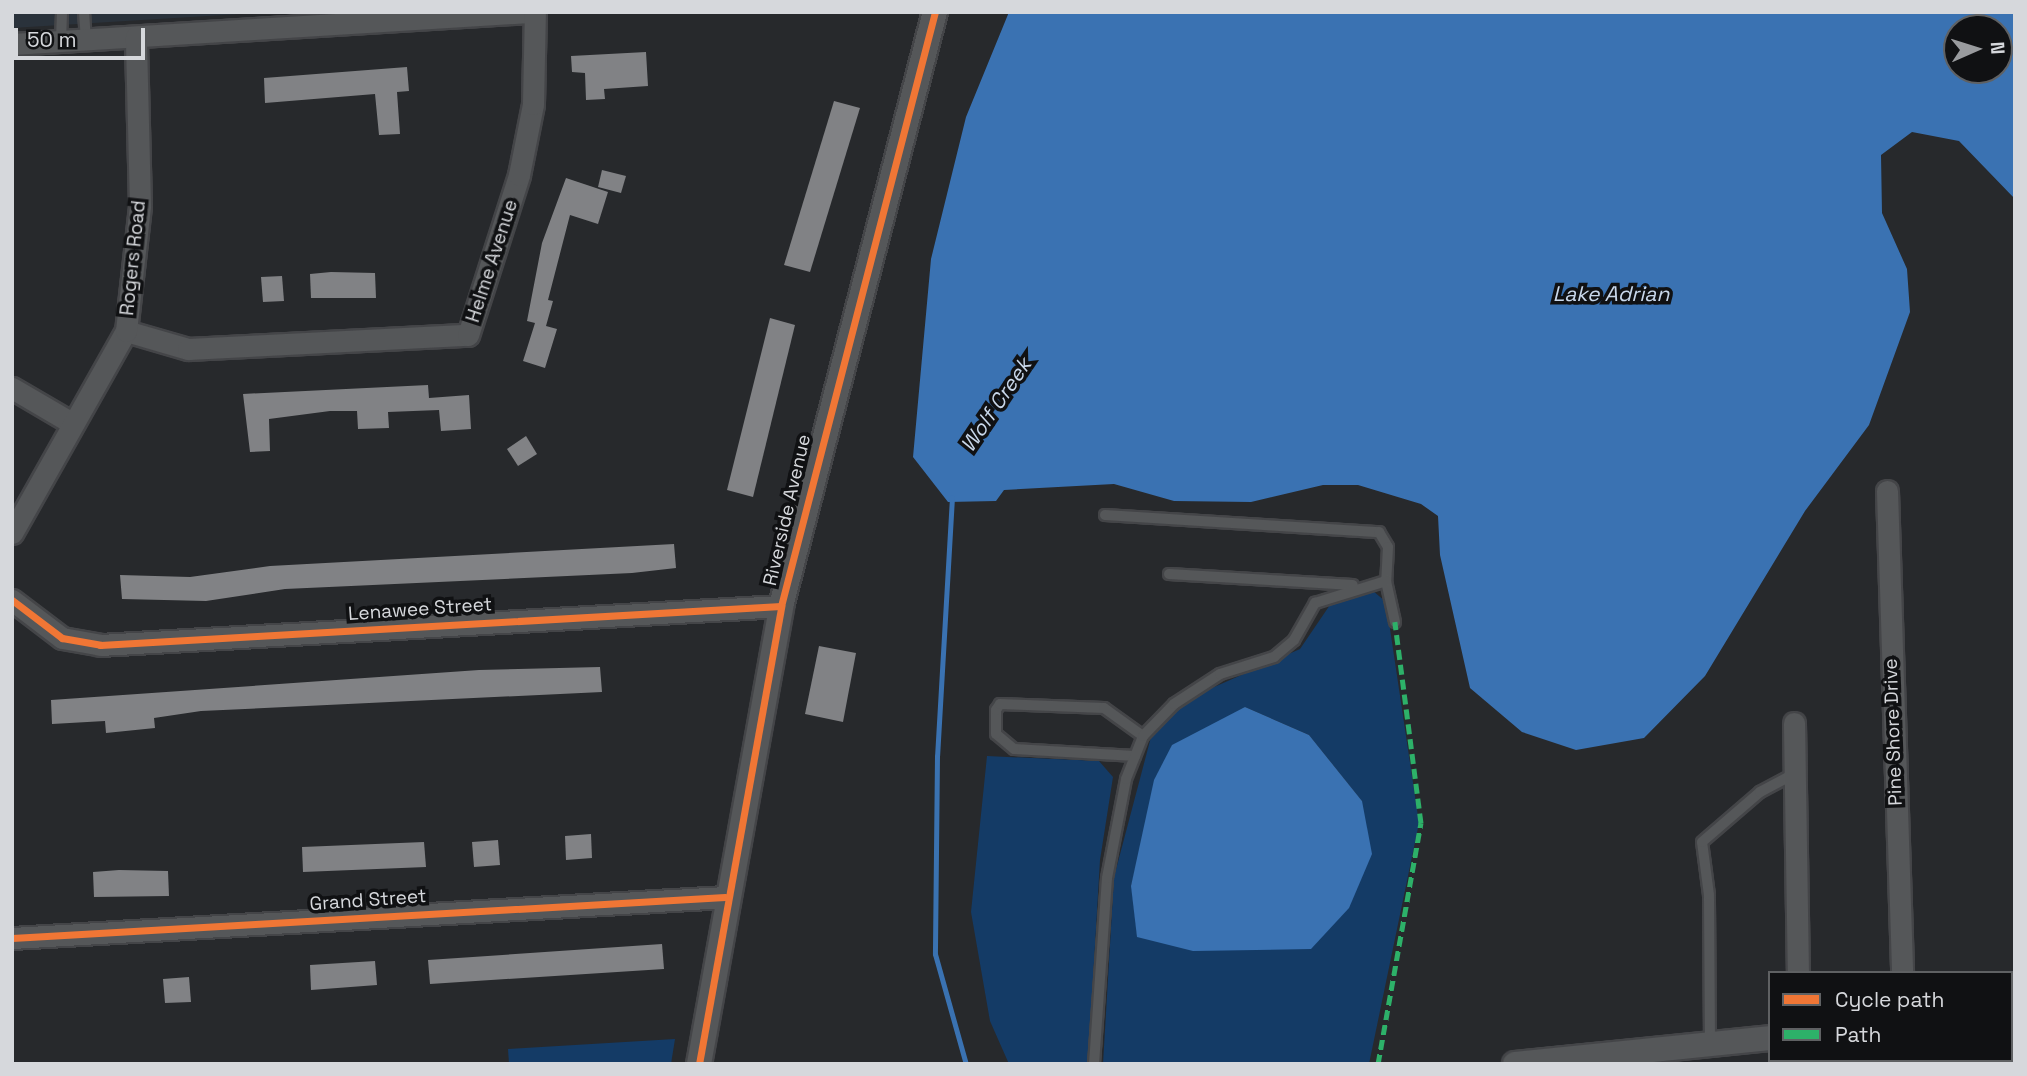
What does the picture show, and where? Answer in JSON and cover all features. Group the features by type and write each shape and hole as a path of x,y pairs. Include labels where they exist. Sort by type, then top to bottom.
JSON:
{"street":[{"path":"12,44 529,12"},
{"name":"Helme Avenue","path":"126,331 188,349 468,335 519,175 533,104 535,12"},
{"name":"Riverside Avenue","path":"699,1064 725,897 781,606 935,12"},
{"name":"Rogers Road","path":"12,533 126,331 140,206 136,37"},
{"path":"12,388 72,424"},
{"name":"Pine Shore Drive","path":"1887,491 1902,971"},
{"name":"Lenawee Street","path":"12,600 62,638 100,645 781,606"},
{"path":"1794,723 1798,971"},
{"name":"Grand Street","path":"12,938 725,897"},
{"path":"1515,1064 1768,1038"}],"lane":[{"path":"61,41 62,12"},
{"path":"85,12 86,40"},
{"path":"1105,515 1379,532 1388,547 1386,581 1395,622"},
{"path":"1169,574 1356,586"},
{"path":"1094,1064 1107,878 1135,756 1143,736 1174,704 1220,674 1275,657 1294,640 1315,603 1356,586 1386,581"},
{"path":"1135,756 1014,749 996,734 996,710 1000,704 1104,708 1143,736"},
{"path":"1710,1044 1709,895 1702,842 1759,792 1795,773"}],"shaded area":[{"path":"12,12 272,12 12,28"},
{"path":"1372,590 1386,602 1419,823 1369,1064 1103,1064 1114,877 1151,737 1187,699 1300,649 1334,599","holes":["1245,707 1309,735 1362,801 1131,886 1145,831"]},
{"path":"987,756 1099,761 1113,777 1100,860 1088,1064 1009,1064 990,1021 971,912"},
{"path":"675,1039 671,1064 509,1064 508,1049"}],"water":[{"name":"Lake Adrian","path":"1009,12 2015,12 2015,199 1959,141 1912,132 1881,155 1882,213 1907,269 1910,312 1869,425 1805,511 1705,676 1644,738 1576,750 1522,732 1470,688 1440,555 1438,516 1421,504 1358,485 1323,485 1251,502 1174,501 1114,484 1004,490 996,501 948,502 913,457 931,259 966,117"},
{"path":"1245,707 1309,735 1362,801 1372,854 1349,908 1311,949 1193,951 1137,937 1131,886 1154,780 1172,745"}],"building":[{"path":"646,52 648,86 604,89 605,99 586,100 585,73 572,72 571,56"},
{"path":"407,67 409,91 397,92 400,134 379,135 375,94 265,103 264,78"},
{"path":"834,101 860,108 810,272 784,265"},
{"path":"602,170 626,176 621,193 598,187"},
{"path":"566,178 608,192 598,224 570,215 548,300 553,301 546,326 557,329 545,368 523,361 535,323 527,321 542,243"},
{"path":"375,273 376,298 311,298 310,274"},
{"path":"282,276 284,301 263,302 261,277"},
{"path":"770,318 795,325 753,497 727,490"},
{"path":"428,385 429,398 469,395 471,429 441,431 439,410 388,412 389,428 358,429 357,411 330,411 269,419 270,451 250,452 243,394"},
{"path":"526,436 537,454 518,466 507,449"},
{"path":"674,544 676,568 632,573 285,589 206,601 122,599 120,575 190,577 270,566"},
{"path":"819,646 856,653 843,722 805,714"},
{"path":"600,667 602,692 201,711 154,718 155,728 106,733 105,721 52,724 51,700 479,670"},
{"path":"591,834 592,858 566,860 565,836"},
{"path":"498,840 500,865 474,867 472,842"},
{"path":"424,842 426,867 303,872 302,847"},
{"path":"168,871 169,896 94,897 93,872"},
{"path":"662,944 664,969 430,984 428,960"},
{"path":"375,961 377,985 311,990 310,965"},
{"path":"189,977 191,1002 165,1003 163,979"}],"waterway":[{"name":"Wolf Creek","path":"952,497 937,756 935,954 966,1064"}],"marked path":[{"path":"1378,1064 1421,823 1395,622"}],"cycle path":[{"path":"699,1064 781,606 935,12"},
{"path":"12,600 62,638 100,645 781,606"},
{"path":"12,938 725,897"}]}
